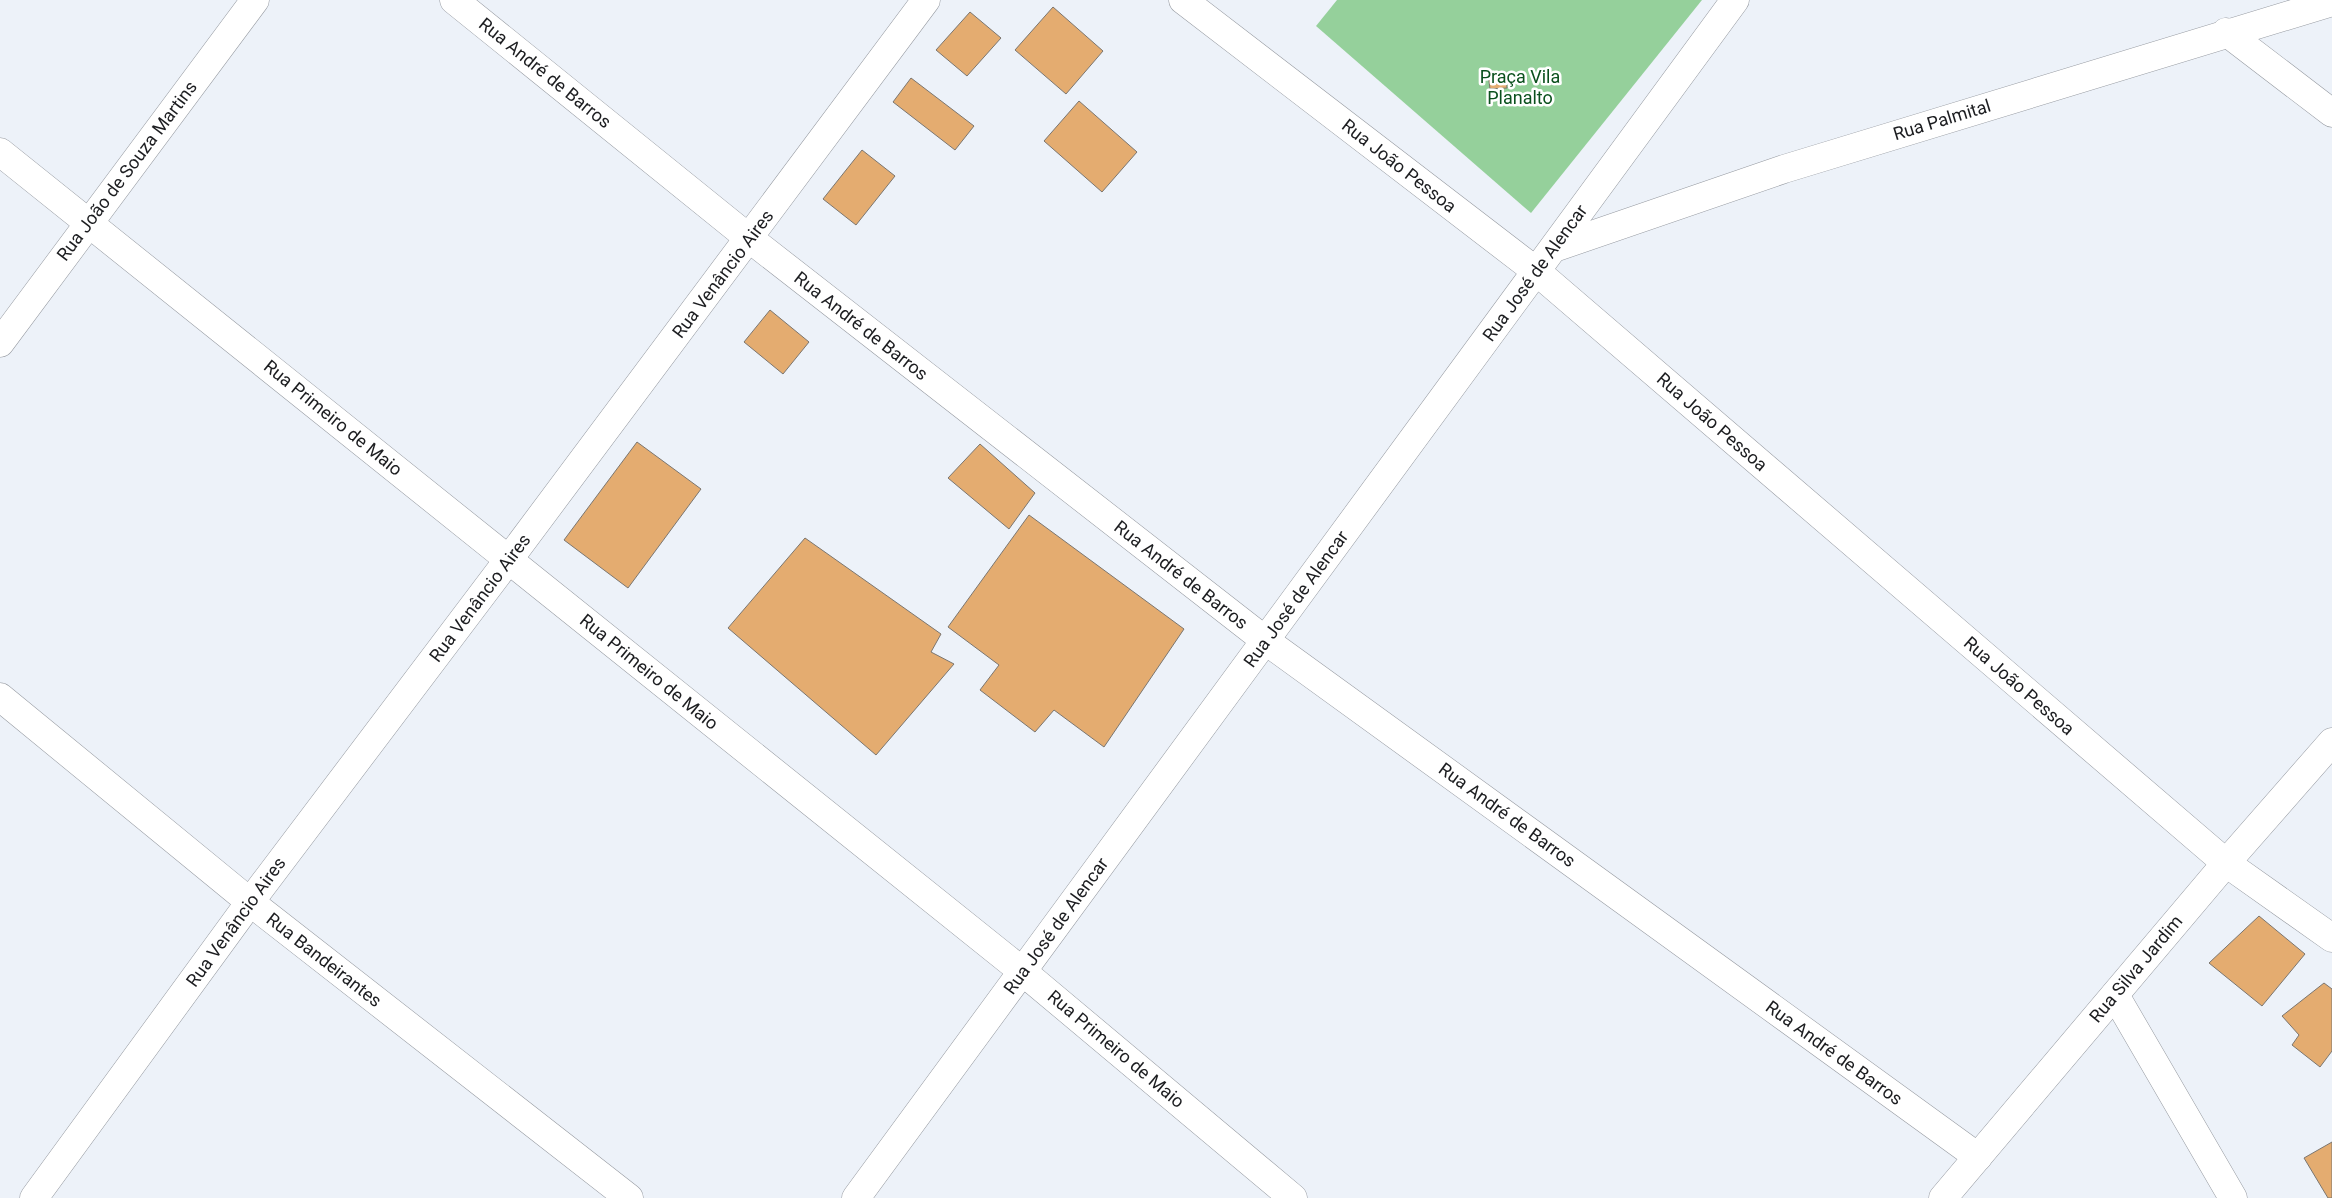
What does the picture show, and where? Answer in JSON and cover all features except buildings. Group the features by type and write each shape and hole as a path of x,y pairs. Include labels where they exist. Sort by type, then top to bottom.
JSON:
{"street":[{"name":"Rua João de Souza Martins","path":"0,344 88,222 255,0"},
{"name":"Rua André de Barros","path":"454,0 750,239 1266,641 1978,1157"},
{"name":"Rua Venâncio Aires","path":"34,1198 250,902 750,239 926,0"},
{"name":"Rua João Pessoa","path":"1183,0 1536,271 2226,863 2332,938"},
{"name":"Rua José de Alencar","path":"856,1198 1735,0"},
{"name":"Rua Palmital","path":"1554,248 1784,169 2226,32 2332,2"},
{"path":"2226,32 2332,113"},
{"name":"Rua Primeiro de Maio","path":"0,152 1022,971 1293,1198"},
{"name":"Rua Bandeirantes","path":"0,697 250,902 629,1198"},
{"name":"Rua Silva Jardim","path":"1943,1198 2226,863 2332,742"},
{"path":"2115,995 2233,1198"}],"green space":[{"name":"Praça Vila Planalto","path":"1337,0 1702,0 1531,213 1316,26"}]}
